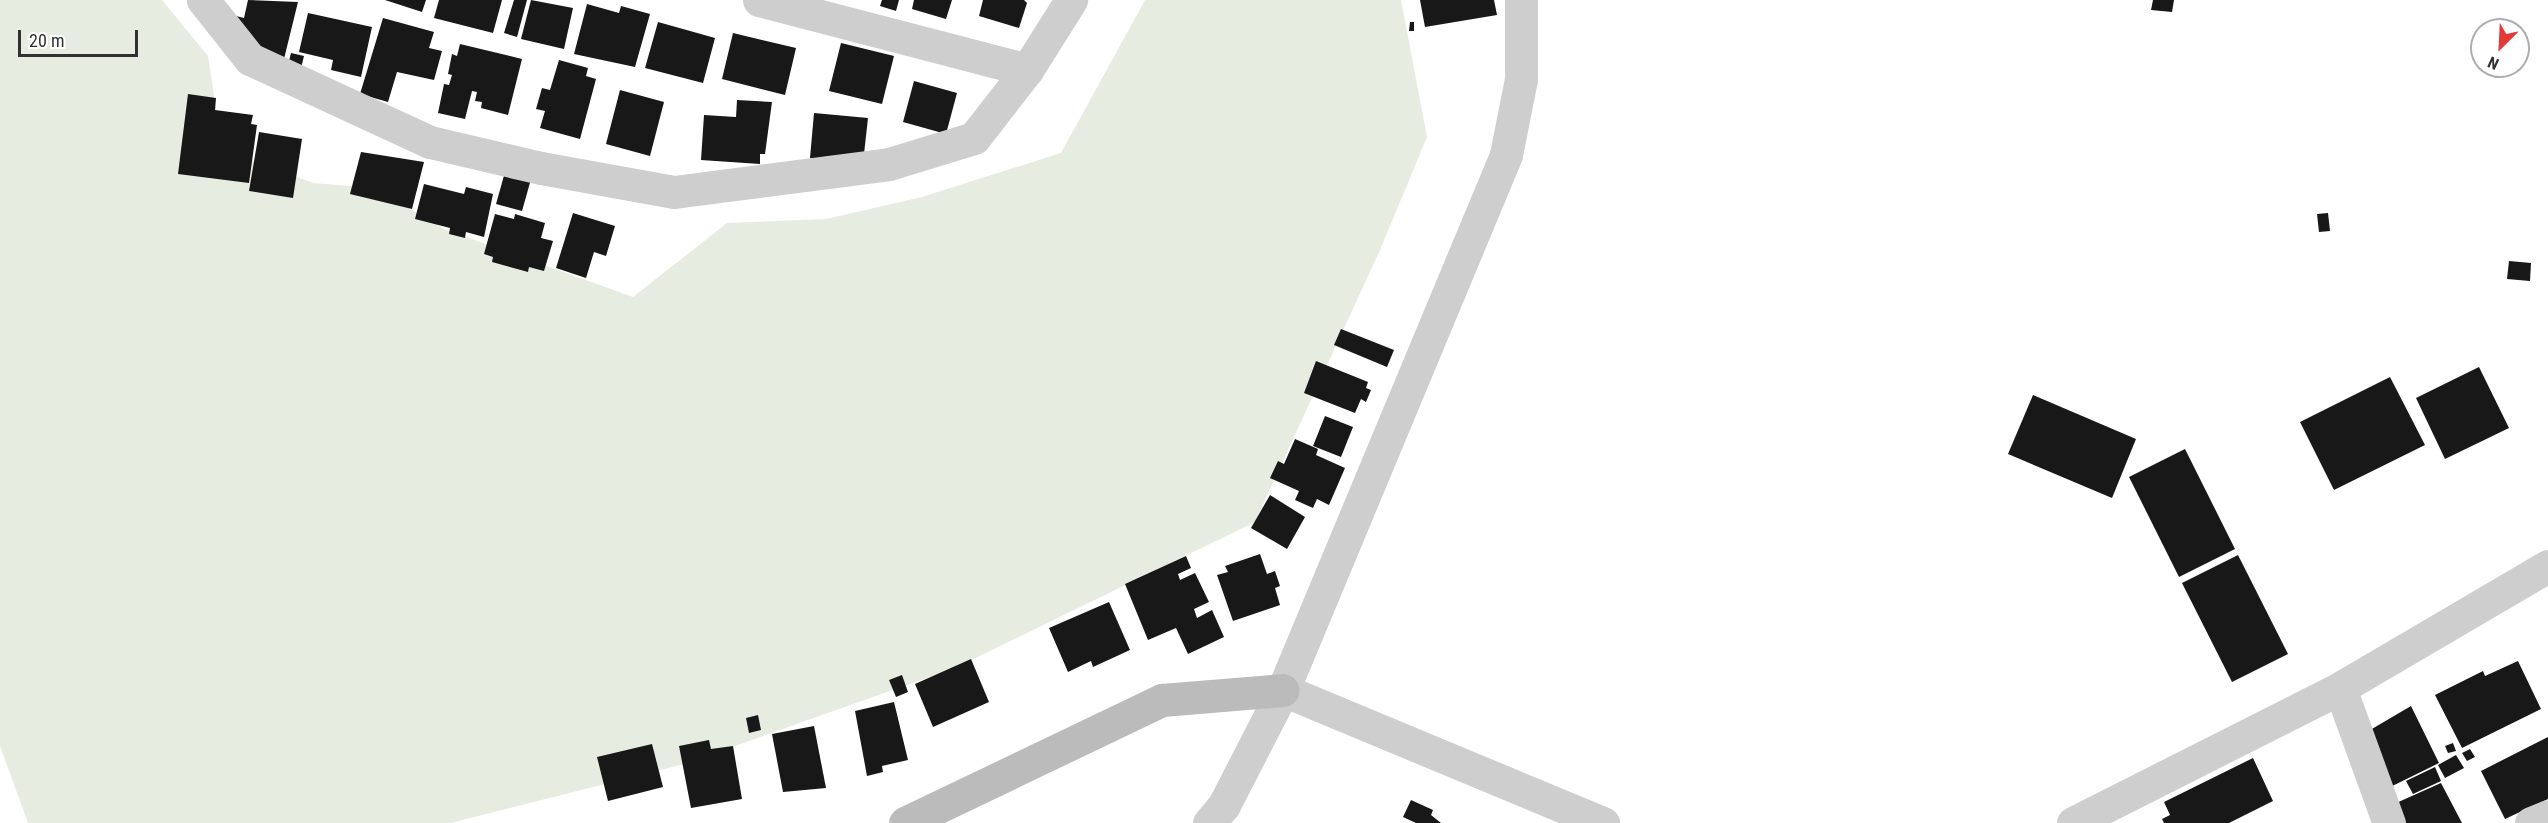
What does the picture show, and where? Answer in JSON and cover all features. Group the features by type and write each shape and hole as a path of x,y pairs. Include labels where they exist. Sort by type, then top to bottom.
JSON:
{"street":[{"path":"203,0 250,58 429,142 541,168 674,192 889,164 974,138 1027,70 1071,0"},
{"path":"759,0 1027,70"},
{"path":"1209,823 1224,805 1283,690 1506,155 1521,79 1521,0"},
{"path":"2073,823 2340,688 2548,566"},
{"path":"2340,688 2389,823"},
{"path":"905,823 1161,700 1283,690 1603,823"},
{"path":"2531,823 2548,816"}],"shaded area":[{"path":"0,0 162,0 208,56 222,149 313,183 375,188 444,229 633,297 727,223 826,219 922,197 1061,153 1145,0 1401,0 1427,137 1380,250 1255,522 955,668 684,764 451,823 28,823 0,746"}],"building":[{"path":"248,0 298,2 283,63 241,33 236,16 244,18"},
{"path":"385,0 426,0 422,12"},
{"path":"439,0 502,0 493,33 434,18"},
{"path":"514,0 527,0 517,37 504,33"},
{"path":"531,0 573,8 564,49 521,39"},
{"path":"882,0 899,0 896,11 880,6"},
{"path":"914,0 952,0 946,19 912,9"},
{"path":"983,0 1024,0 1027,3 1019,28 979,16"},
{"path":"1420,0 1494,0 1497,15 1425,27"},
{"path":"2153,0 2174,0 2172,12 2151,10"},
{"path":"587,4 619,13 621,6 650,14 635,67 574,54"},
{"path":"308,13 372,27 361,77 331,70 333,60 299,52"},
{"path":"383,18 434,32 429,48 442,51 434,80 397,72 388,102 360,94"},
{"path":"658,22 715,38 703,83 645,68"},
{"path":"1410,22 1414,22 1414,31 1409,31"},
{"path":"733,33 796,48 785,95 722,79"},
{"path":"841,43 894,56 882,104 829,91"},
{"path":"460,44 522,59 508,115 481,108 482,102 475,101 477,92 472,91 465,119 438,113 444,84 449,85 452,75 448,74 452,54 457,56"},
{"path":"291,53 304,56 298,80 285,77"},
{"path":"559,60 588,68 586,76 596,79 580,139 540,128 545,111 536,109 542,88 550,90"},
{"path":"914,81 957,93 946,134 903,122"},
{"path":"620,90 664,102 650,156 606,144"},
{"path":"188,94 216,98 215,110 253,115 251,124 257,125 249,183 178,174"},
{"path":"737,100 772,102 765,154 760,154 760,164 701,160 704,115 736,117"},
{"path":"814,113 868,118 863,163 810,158"},
{"path":"259,132 302,139 293,198 249,191"},
{"path":"361,152 424,162 412,209 350,194"},
{"path":"505,172 531,179 522,211 496,204"},
{"path":"424,184 464,194 466,187 493,194 484,237 466,232 465,238 449,234 450,228 415,219"},
{"path":"573,213 615,226 606,256 594,252 586,278 556,268"},
{"path":"2328,213 2330,231 2319,232 2317,214"},
{"path":"495,214 514,219 515,214 545,223 541,238 553,241 544,271 529,267 528,272 492,262 493,257 484,254"},
{"path":"2509,261 2531,263 2530,281 2507,279"},
{"path":"1341,329 1394,350 1387,367 1334,345"},
{"path":"1316,361 1368,382 1366,388 1371,390 1366,402 1361,399 1355,413 1304,393"},
{"path":"2479,367 2509,428 2445,459 2416,398"},
{"path":"2390,377 2425,445 2334,490 2300,422"},
{"path":"2033,395 2136,439 2112,498 2008,454"},
{"path":"1325,416 1353,427 1341,457 1313,446"},
{"path":"1295,439 1318,449 1316,455 1345,468 1329,505 1317,499 1313,508 1295,500 1299,491 1270,478 1278,461 1284,464"},
{"path":"2185,449 2235,549 2179,577 2129,477"},
{"path":"1270,495 1305,517 1287,549 1251,528"},
{"path":"1260,554 1267,574 1275,571 1280,586 1275,588 1280,605 1233,621 1217,575 1228,572 1225,566"},
{"path":"2238,555 2288,654 2232,682 2182,583"},
{"path":"1186,556 1191,568 1178,574 1180,580 1195,573 1209,602 1194,609 1197,618 1212,610 1224,637 1188,654 1176,628 1148,640 1125,584"},
{"path":"1109,602 1130,650 1093,667 1091,661 1068,672 1049,628"},
{"path":"971,659 989,702 933,727 915,684"},
{"path":"2518,661 2541,709 2462,748 2435,695 2483,671 2485,676"},
{"path":"902,675 908,692 896,697 889,680"},
{"path":"894,702 908,760 882,766 883,772 867,776 855,711"},
{"path":"2411,706 2439,763 2374,795 2348,743"},
{"path":"758,715 761,730 749,733 746,718"},
{"path":"814,726 826,788 783,792 772,734"},
{"path":"2548,737 2548,799 2505,819 2481,771"},
{"path":"709,740 711,749 733,746 742,799 691,808 679,746"},
{"path":"2453,743 2456,751 2448,753 2445,746"},
{"path":"652,744 663,787 608,801 597,757"},
{"path":"2470,749 2475,757 2467,761 2462,753"},
{"path":"2456,755 2464,768 2445,778 2438,765"},
{"path":"2253,758 2273,801 2229,823 2164,823 2162,819 2170,815 2164,802"},
{"path":"2435,767 2441,781 2413,794 2406,781"},
{"path":"2441,783 2462,823 2392,823 2385,808"},
{"path":"1411,800 1433,810 1431,815 1441,823 1416,823 1403,817"}]}
